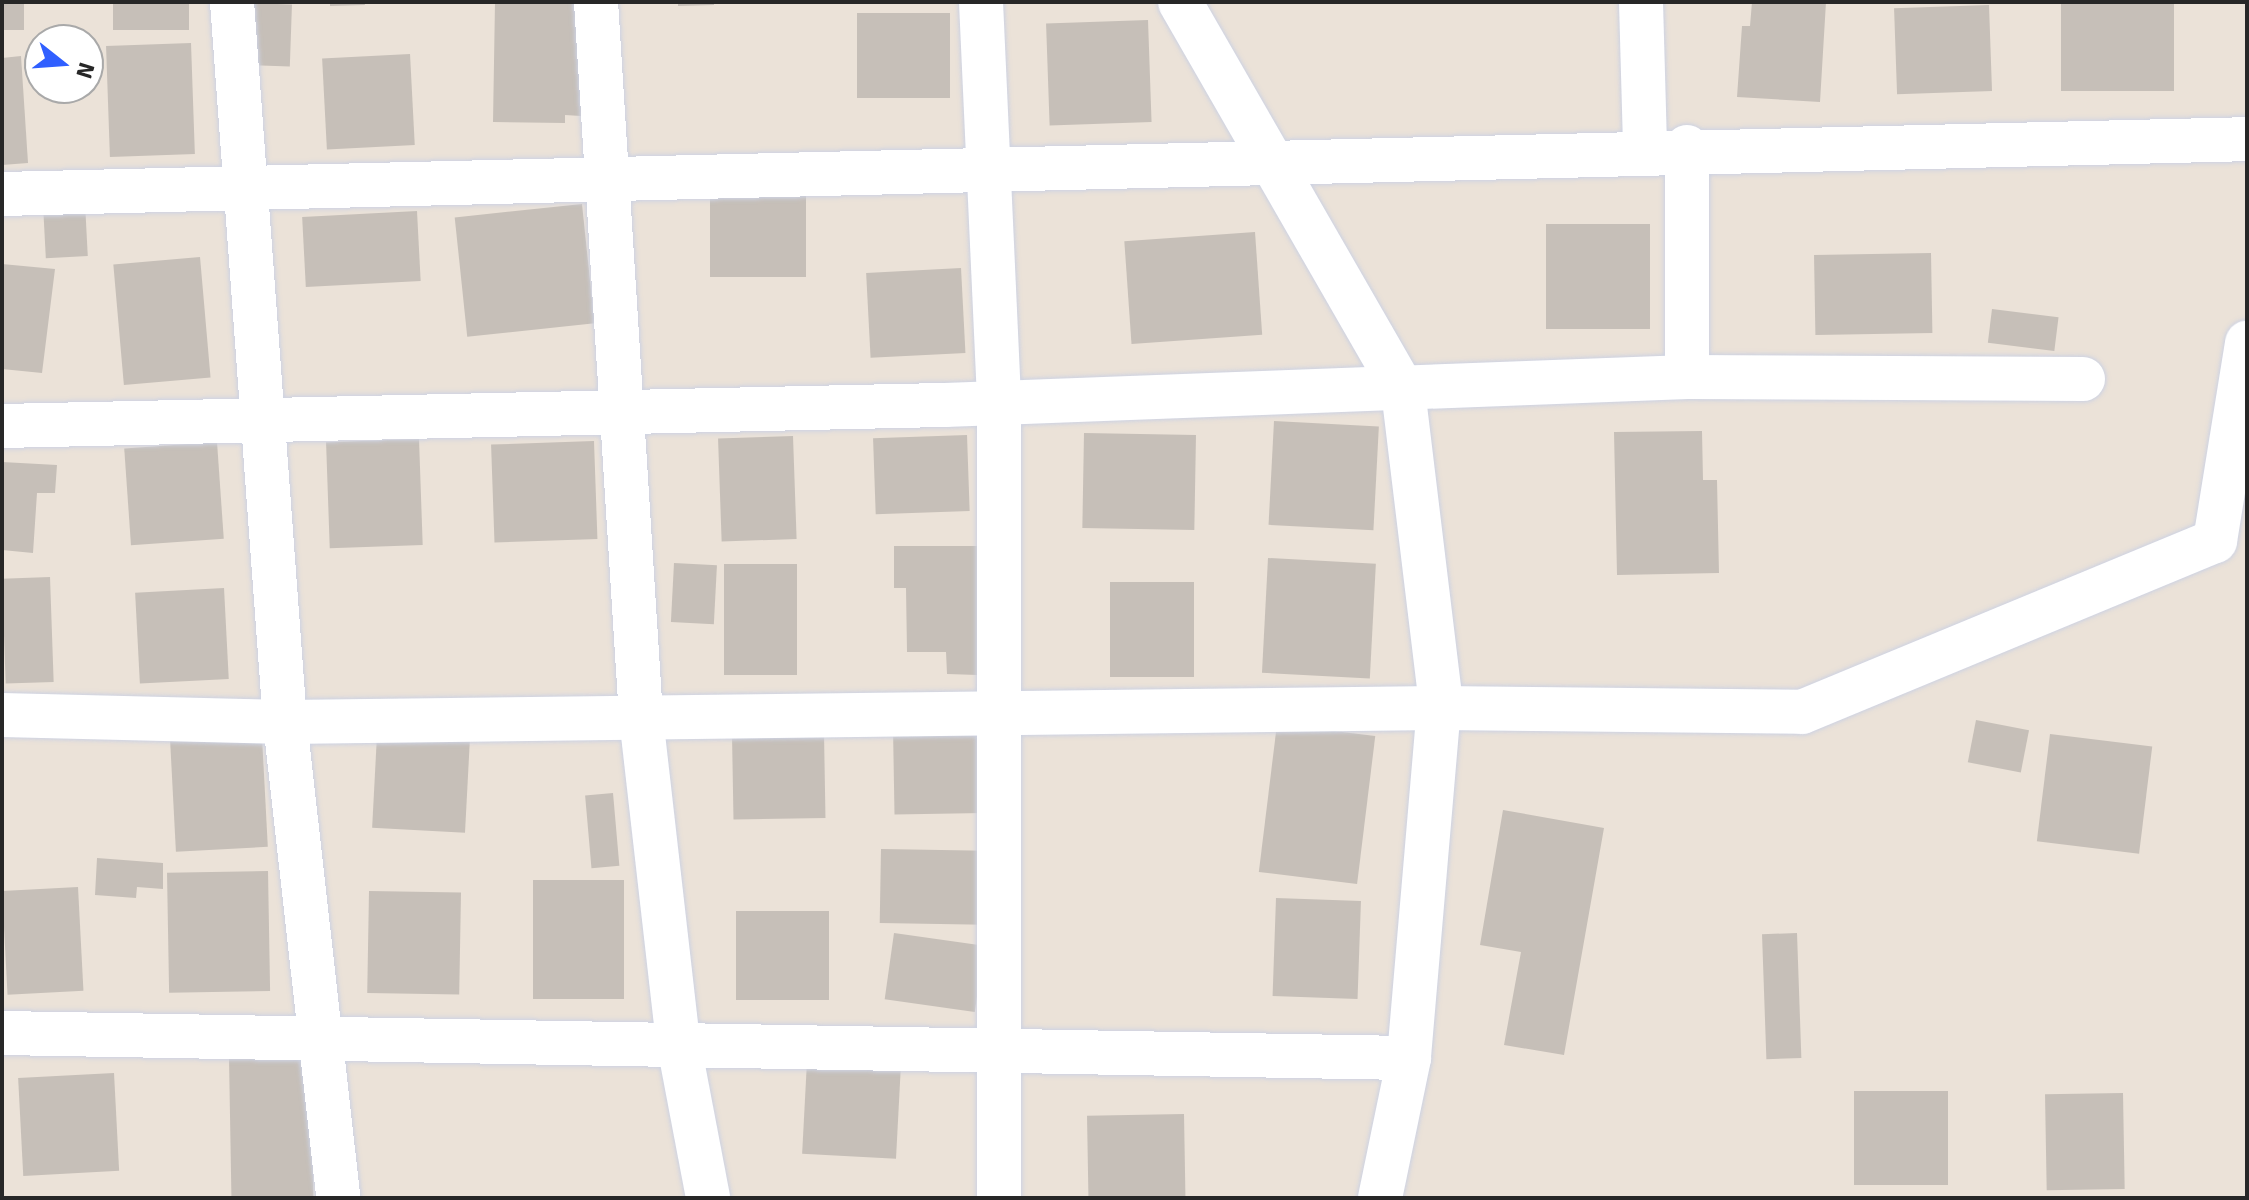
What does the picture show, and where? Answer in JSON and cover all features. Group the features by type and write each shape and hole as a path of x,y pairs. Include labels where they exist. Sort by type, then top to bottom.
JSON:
{"street":[{"path":"232,2 242,187 285,722 326,1037 338,1198"},
{"path":"596,2 603,178 641,717 678,1040 708,1198"},
{"path":"981,2 999,403 994,713 999,1198"},
{"path":"1180,2 1403,390 1438,708 1409,1058 1380,1198"},
{"path":"1641,2 1666,148 1687,377"},
{"path":"2,194 1666,148 2247,139"},
{"path":"2,715 285,722 1438,708 1802,712 2215,541 2247,343"},
{"path":"2,426 999,403 1687,377 2083,379"},
{"path":"2,1033 678,1040 1409,1058"}],"building":[{"path":"2,2 24,2 24,30 2,30"},
{"path":"113,2 189,2 189,30 113,30"},
{"path":"330,2 364,2 365,5 330,6"},
{"path":"495,2 582,2 581,116 565,115 565,123 493,122"},
{"path":"678,2 714,2 714,5 678,6"},
{"path":"1752,2 1826,2 1820,102 1737,97 1742,26 1750,26"},
{"path":"2061,2 2174,2 2174,91 2061,91"},
{"path":"246,3 292,5 290,67 244,65"},
{"path":"1989,5 1992,91 1897,94 1894,8"},
{"path":"857,13 950,13 950,98 857,98"},
{"path":"1148,20 1152,122 1050,125 1046,24"},
{"path":"191,43 195,154 110,157 106,46"},
{"path":"410,54 415,145 327,149 322,59"},
{"path":"21,56 28,163 2,165 2,58"},
{"path":"710,196 806,196 806,277 710,277"},
{"path":"85,203 88,256 46,258 43,205"},
{"path":"582,204 595,323 467,337 455,217"},
{"path":"417,211 421,281 306,287 302,217"},
{"path":"1546,224 1650,224 1650,329 1546,329"},
{"path":"1255,232 1262,335 1132,344 1124,241"},
{"path":"1931,253 1932,333 1815,335 1814,255"},
{"path":"200,257 211,378 124,385 113,265"},
{"path":"2,264 55,269 42,373 2,369"},
{"path":"961,268 965,353 871,358 866,273"},
{"path":"1992,309 2059,317 2054,351 1988,343"},
{"path":"1274,421 1379,426 1373,530 1269,525"},
{"path":"1702,431 1703,480 1717,480 1719,573 1617,575 1614,432"},
{"path":"1084,433 1196,435 1194,530 1082,528"},
{"path":"967,435 970,511 876,514 873,438"},
{"path":"793,436 797,539 722,542 718,439"},
{"path":"419,439 423,545 330,548 326,442"},
{"path":"594,441 597,539 494,543 491,445"},
{"path":"217,442 224,539 131,545 124,448"},
{"path":"2,462 57,465 55,493 37,493 33,553 2,550"},
{"path":"894,546 979,546 978,675 947,674 946,652 907,652 906,588 894,588"},
{"path":"1268,558 1376,564 1370,678 1262,673"},
{"path":"674,563 717,565 714,624 671,622"},
{"path":"724,564 797,564 797,675 724,675"},
{"path":"50,577 54,682 6,684 2,579"},
{"path":"1110,582 1194,582 1194,677 1110,677"},
{"path":"224,588 229,679 140,684 135,593"},
{"path":"1976,720 2029,730 2021,773 1968,762"},
{"path":"1277,724 1375,736 1357,884 1259,872"},
{"path":"982,727 984,813 895,815 893,729"},
{"path":"824,733 825,818 733,820 732,735"},
{"path":"2050,734 2152,747 2139,854 2037,841"},
{"path":"377,735 470,740 465,833 372,828"},
{"path":"262,736 268,847 176,852 170,741"},
{"path":"613,793 619,866 591,868 585,795"},
{"path":"1503,810 1604,828 1564,1055 1504,1045 1521,952 1480,945"},
{"path":"881,849 986,851 985,925 880,923"},
{"path":"97,858 163,863 163,889 137,887 136,898 95,895"},
{"path":"268,871 270,991 169,993 167,873"},
{"path":"533,880 624,880 624,999 533,999"},
{"path":"78,887 83,991 8,995 2,891"},
{"path":"369,891 461,893 459,995 367,993"},
{"path":"1276,898 1361,901 1358,999 1273,996"},
{"path":"736,911 829,911 829,1000 736,1000"},
{"path":"894,933 984,946 975,1012 885,999"},
{"path":"1797,933 1801,1058 1766,1059 1762,934"},
{"path":"311,1057 313,1198 231,1198 229,1058"},
{"path":"807,1061 901,1066 896,1159 802,1154"},
{"path":"114,1073 119,1171 23,1176 18,1078"},
{"path":"1854,1091 1948,1091 1948,1185 1854,1185"},
{"path":"2123,1093 2125,1189 2047,1190 2045,1094"},
{"path":"1184,1114 1185,1198 1088,1198 1087,1116"}]}
